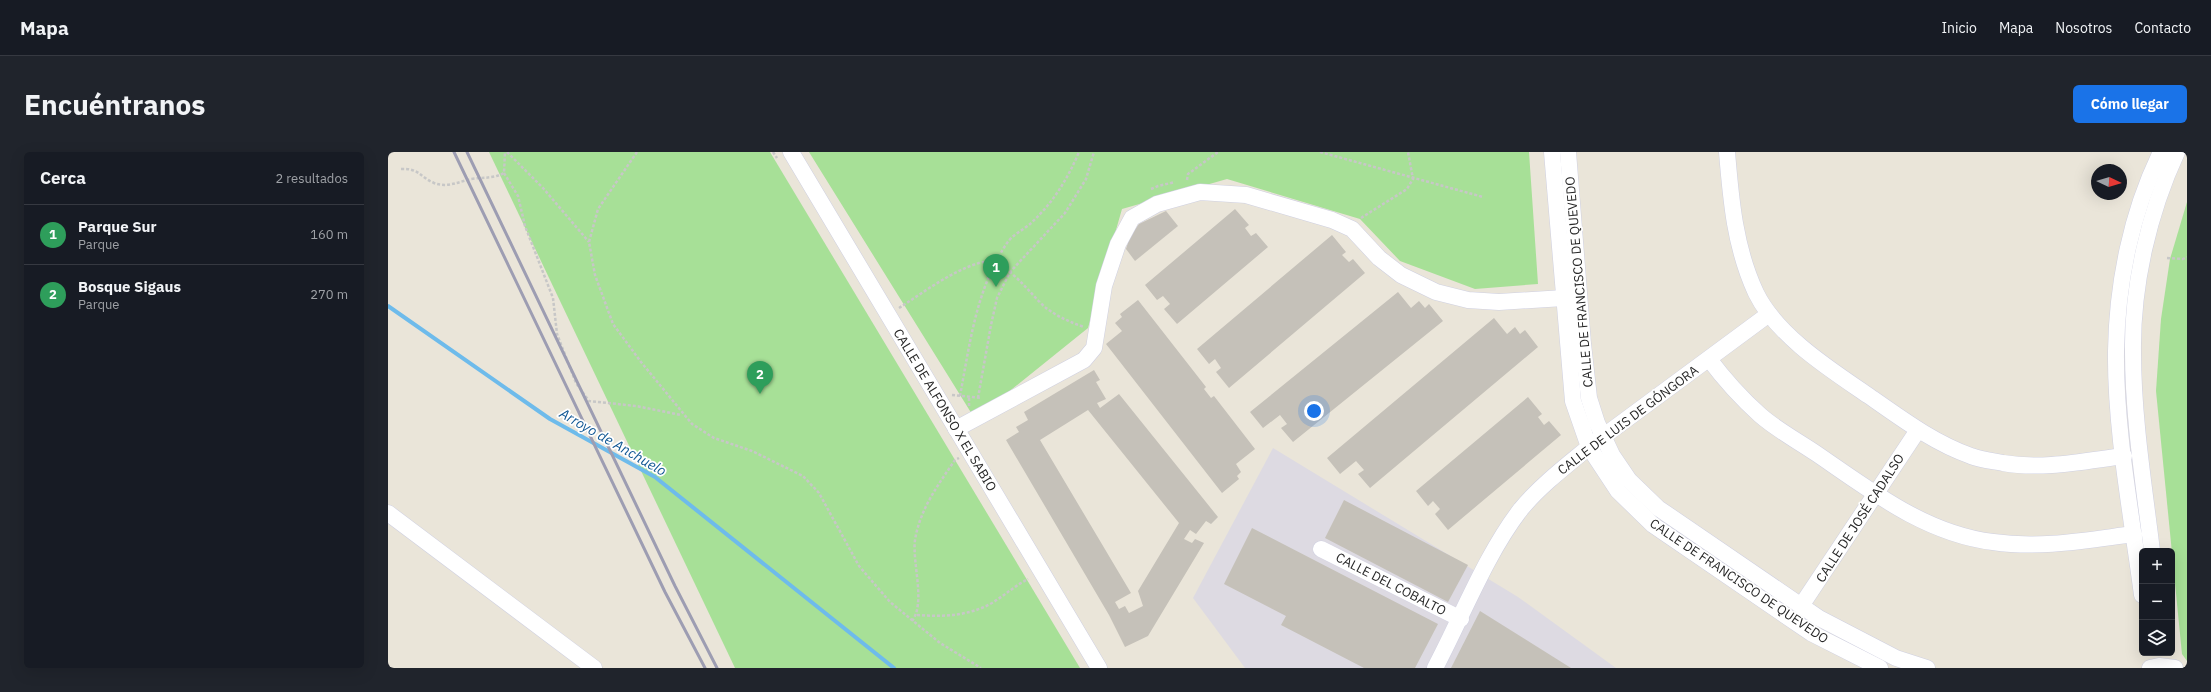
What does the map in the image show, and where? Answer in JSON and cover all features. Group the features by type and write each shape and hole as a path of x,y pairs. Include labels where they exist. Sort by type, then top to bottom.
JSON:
{"street":[{"name":"CALLE DE ALFONSO X EL SABIO","path":"791,152 1099,668"},
{"name":"CALLE DE FRANCISCO DE QUEVEDO","path":"1552,152 1573,402 1589,447 1618,491 1653,525 1811,633 1880,668"},
{"name":"CALLE DE FRANCISCO DE QUEVEDO","path":"1568,152 1583,344 1589,398 1612,455 1629,480 1658,508 1819,618 1896,658 1927,668"},
{"path":"1727,152 1734,227 1743,262 1757,295 1769,314 1809,354 1918,430 1972,457 2005,464 2043,466 2124,456"},
{"path":"2141,584 2124,456 2116,351 2120,296 2128,250 2141,198 2161,152"},
{"path":"2152,548 2138,430 2132,351 2137,297 2144,253 2158,202 2177,152"},
{"path":"956,429 1084,360 1094,348 1104,286 1118,244 1132,218 1157,204 1200,192 1246,196 1332,220 1356,221 1379,258 1401,275 1436,292 1468,300 1500,302 1564,298"},
{"name":"CALLE DE LUIS DE GÓNGORA","path":"1435,668 1498,545 1522,509 1560,470 1589,447 1769,314"},
{"path":"1709,359 1723,377 1761,416 1875,494 1920,520 1965,537 1993,542 2036,545 2074,543 2134,534"},
{"name":"CALLE DE JOSÉ CADALSO","path":"1801,606 1918,430"},
{"path":"388,513 594,668"},
{"name":"CALLE DEL COBALTO","path":"1321,549 1461,619"},
{"path":"2145,668 2147,656"},
{"path":"2150,668 2171,663"}],"path":[{"path":"506,152 504,173 518,196 525,226 552,298 557,334 576,383 590,401 636,406 682,415"},
{"path":"506,152 543,188 589,242"},
{"path":"637,152 598,209 589,242 595,275 613,324 682,415 692,424 714,438 752,451 803,476 819,493 859,566 890,602 940,643 981,668"},
{"path":"960,396 974,321 982,291 1007,242 1030,224 1052,202 1070,172 1079,152"},
{"path":"978,398 996,305 1010,272 1065,213 1086,179 1094,152"},
{"path":"1187,180 1188,174 1218,152"},
{"path":"1320,152 1413,179 1484,197"},
{"path":"1356,221 1407,189 1413,179 1408,152"},
{"path":"401,169 413,168 434,183 449,186 471,180 494,178 504,173"},
{"path":"1147,192 1158,186 1194,179"},
{"path":"2167,258 2183,259 2187,257"},
{"path":"899,308 957,272 980,262 996,264 1010,272 1046,308 1068,321 1098,330"},
{"path":"949,394 985,398"},
{"path":"912,621 917,615 919,601 916,576 915,541 922,513 955,460 969,451"},
{"path":"917,615 931,616 969,614 992,603 1041,570"}],"shaded area":[{"path":"1273,448 1518,597 1616,668 1245,668 1193,598"}],"green space":[{"path":"489,152 770,152 1080,668 735,668"},
{"path":"809,152 1529,152 1538,284 1475,289 1400,261 1360,219 1227,179 1122,209 1088,328 975,419"},
{"path":"2187,202 2187,661 2182,654 2175,583 2175,548 2172,548 2156,391 2161,319 2170,259"}],"building":[{"path":"1235,209 1249,225 1245,228 1251,236 1256,233 1268,247 1177,324 1164,309 1170,304 1163,296 1157,300 1145,285"},
{"path":"1166,211 1178,226 1135,261 1126,249 1130,236 1139,224"},
{"path":"1332,235 1346,252 1342,255 1349,262 1353,259 1365,273 1229,388 1216,372 1221,368 1215,359 1209,364 1197,349"},
{"path":"1398,292 1411,308 1419,301 1425,308 1429,304 1443,321 1293,442 1281,428 1287,424 1280,415 1263,428 1250,412"},
{"path":"1138,300 1206,387 1204,389 1211,398 1214,396 1255,449 1236,464 1241,472 1237,476 1239,479 1222,493 1106,344 1122,331 1115,323 1122,317 1120,314"},
{"path":"1494,318 1507,334 1515,327 1520,334 1525,330 1538,347 1370,488 1358,474 1364,470 1356,461 1340,474 1327,458"},
{"path":"1094,370 1100,380 1096,382 1106,399 1097,403 1100,408 1119,394 1218,517 1211,524 1206,521 1196,534 1190,530 1184,539 1192,543 1195,539 1204,543 1148,636 1125,647 1109,615 1006,440 1019,432 1016,427 1028,420 1024,412","holes":["1088,410 1179,523 1138,591 1143,606 1129,613 1125,606 1119,609 1115,602 1131,593 1040,440"]},
{"path":"1528,397 1542,414 1538,417 1544,425 1549,421 1561,435 1448,530 1435,514 1440,509 1433,501 1428,506 1416,491"},
{"path":"1344,500 1468,565 1448,602 1325,538"},
{"path":"1252,528 1438,624 1415,668 1364,668 1281,625 1286,616 1224,584"},
{"path":"1480,611 1571,668 1451,668"}],"waterway":[{"name":"Arroyo de Anchuelo","path":"388,306 550,419 655,477 894,668"}],"railway":[{"path":"454,152 665,592 705,668"},
{"path":"467,152 675,586 717,668"}],"place":[{"name":"Parque Sur","path":"996,287"},
{"name":"Bosque Sigaus","path":"760,394"}]}
